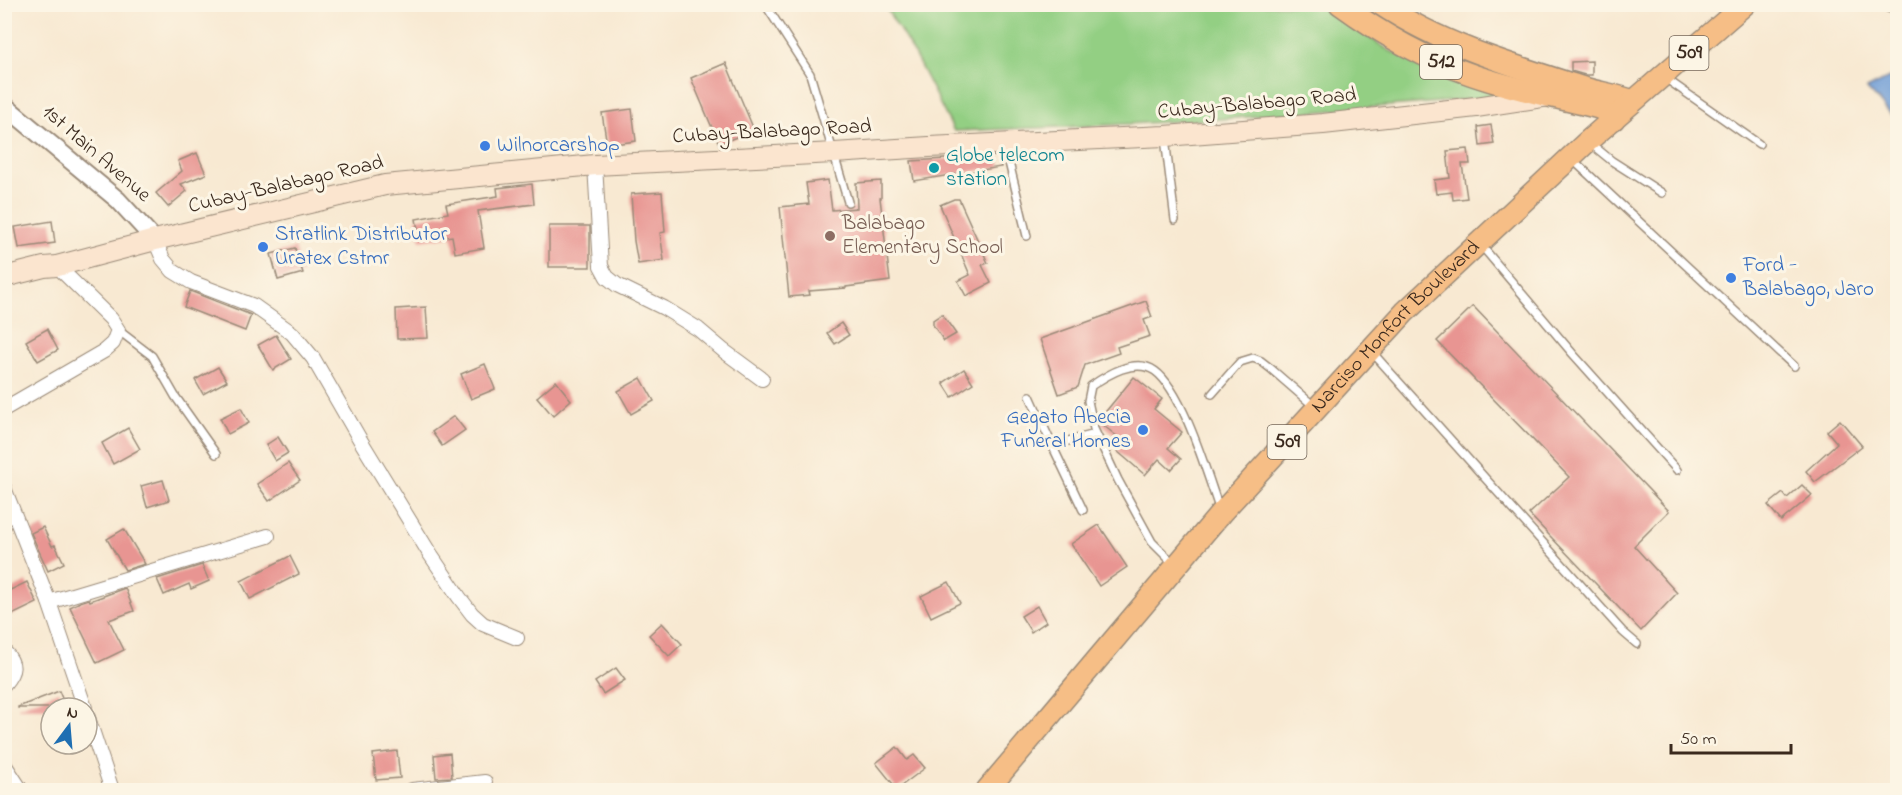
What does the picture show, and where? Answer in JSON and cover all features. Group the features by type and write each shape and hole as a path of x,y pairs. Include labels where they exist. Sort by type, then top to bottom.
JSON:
{"main road":[{"name":"512","path":"1340,4 1392,39 1467,73 1497,83 1599,108 1614,119"},
{"name":"512","path":"1380,4 1403,20 1475,52 1633,101"},
{"name":"Narciso Monfort Boulevard","path":"987,790 1221,513 1405,312 1588,141 1745,4"},
{"name":"Cubay-Balabago Road","path":"6,274 57,266 155,240 386,185 595,165 1165,136 1323,124 1552,96"}],"street":[{"name":"1st Main Avenue","path":"4,105 118,200 155,240"},
{"path":"595,165 601,266 608,277 617,285 664,308 698,329 762,379"},
{"path":"155,240 163,259 173,271 191,282 254,306 292,333 313,358 362,443 459,597 483,624 517,638"},
{"path":"4,409 104,351 113,343 118,330 111,319 57,266"},
{"path":"4,488 49,602 81,696"},
{"path":"49,602 268,536"},
{"path":"4,651 14,666 4,684"},
{"path":"99,751 112,790"},
{"path":"4,764 21,790"},
{"path":"412,790 485,782"}],"lane":[{"path":"765,4 810,74 848,202"},
{"path":"1885,4 1888,8 1898,11"},
{"path":"1663,77 1759,144"},
{"path":"1165,136 1175,220"},
{"path":"1588,141 1612,161 1662,193"},
{"path":"1004,143 1027,236"},
{"path":"1570,158 1794,366"},
{"path":"1479,242 1573,354 1677,470"},
{"path":"118,330 152,356 175,396 216,454"},
{"path":"1370,350 1615,623 1637,644"},
{"path":"1212,394 1240,362 1253,358 1270,368 1317,409"},
{"path":"1177,567 1152,542 1118,480 1096,434 1088,401 1090,386 1106,375 1127,367 1154,370 1167,384 1182,408 1221,513"},
{"path":"1030,396 1083,510"},
{"path":"1052,445 1096,434"}],"green space":[{"path":"884,5 1320,5 1390,51 1504,97 1220,119 954,131 911,48"}],"water":[{"path":"1897,74 1897,121 1867,89"}],"building":[{"path":"1592,61 1592,75 1571,71 1571,62"},
{"path":"726,63 754,130 719,144 691,78"},
{"path":"632,109 636,141 607,145 602,113"},
{"path":"1491,125 1494,144 1480,146 1478,127"},
{"path":"1468,149 1470,164 1462,164 1467,198 1453,200 1452,192 1436,194 1434,180 1450,178 1447,151"},
{"path":"197,153 206,174 181,184 187,191 168,207 156,193 182,171 178,161"},
{"path":"998,156 1001,167 914,181 911,161"},
{"path":"828,180 832,210 857,208 856,183 881,181 880,198 890,281 809,291 810,295 789,297 780,207 809,204 806,183"},
{"path":"532,184 534,204 478,211 484,248 455,253 452,236 420,241 416,219 448,213 446,204 498,196 497,188"},
{"path":"662,192 665,232 660,233 664,260 638,264 631,194"},
{"path":"959,199 988,263 982,265 991,283 966,296 958,281 970,275 940,205"},
{"path":"52,221 55,243 19,248 15,227"},
{"path":"549,226 590,226 590,267 549,267"},
{"path":"295,248 303,273 278,280 271,254"},
{"path":"190,291 251,315 245,331 184,307"},
{"path":"1146,301 1152,317 1144,320 1150,336 1117,347 1119,353 1085,365 1078,387 1059,394 1040,339"},
{"path":"1473,306 1669,511 1634,546 1677,593 1641,631 1529,514 1569,477 1437,341"},
{"path":"426,307 428,338 397,339 396,309"},
{"path":"942,314 956,334 944,341 933,325 933,320"},
{"path":"841,323 849,335 835,344 827,333"},
{"path":"47,329 58,350 38,361 26,341"},
{"path":"276,335 291,359 273,370 258,345"},
{"path":"485,364 495,389 471,399 461,374"},
{"path":"218,367 227,381 203,394 195,380"},
{"path":"964,369 973,383 952,397 943,383"},
{"path":"1134,377 1162,399 1154,409 1182,432 1168,448 1181,459 1171,470 1159,459 1145,475 1117,451 1124,442 1098,421"},
{"path":"641,378 654,401 631,414 618,391"},
{"path":"556,381 571,400 553,416 537,397"},
{"path":"241,408 249,423 228,434 220,418"},
{"path":"454,416 465,430 442,446 432,432"},
{"path":"1840,420 1862,446 1815,482 1806,471 1837,443 1827,431"},
{"path":"128,428 140,449 113,464 102,443"},
{"path":"278,437 288,453 275,461 266,445"},
{"path":"288,463 300,480 269,501 257,484"},
{"path":"163,480 169,500 147,507 141,486"},
{"path":"1802,485 1812,495 1781,521 1768,505 1783,493 1787,498"},
{"path":"1099,525 1127,567 1099,586 1071,544"},
{"path":"43,527 64,563 48,571 31,533"},
{"path":"124,529 145,564 125,570 107,539"},
{"path":"290,556 299,574 250,599 241,581"},
{"path":"202,565 209,581 191,589 189,584 164,595 157,579"},
{"path":"27,582 37,603 12,615 4,599 4,593"},
{"path":"949,582 960,603 931,617 921,596"},
{"path":"125,588 134,611 109,620 124,650 97,663 70,607"},
{"path":"1037,606 1046,622 1031,632 1021,616"},
{"path":"662,623 682,644 669,656 649,635"},
{"path":"616,668 625,680 603,694 595,682"},
{"path":"59,691 61,696 46,696"},
{"path":"39,699 39,708 18,707"},
{"path":"897,747 907,760 914,755 925,768 897,789 876,763"},
{"path":"397,751 400,778 376,780 373,754"},
{"path":"450,753 452,777 436,778 434,755"}],"place":[{"name":"Wilnorcarshop","path":"485,146"},
{"name":"Globe telecom station","path":"934,168"},
{"name":"Balabago Elementary School","path":"830,236"},
{"name":"Stratlink Distributor Uratex Cstmr","path":"263,247"},
{"name":"Ford - Balabago, Jaro","path":"1731,278"},
{"name":"Gegato Abecia Funeral Homes","path":"1143,430"}]}
